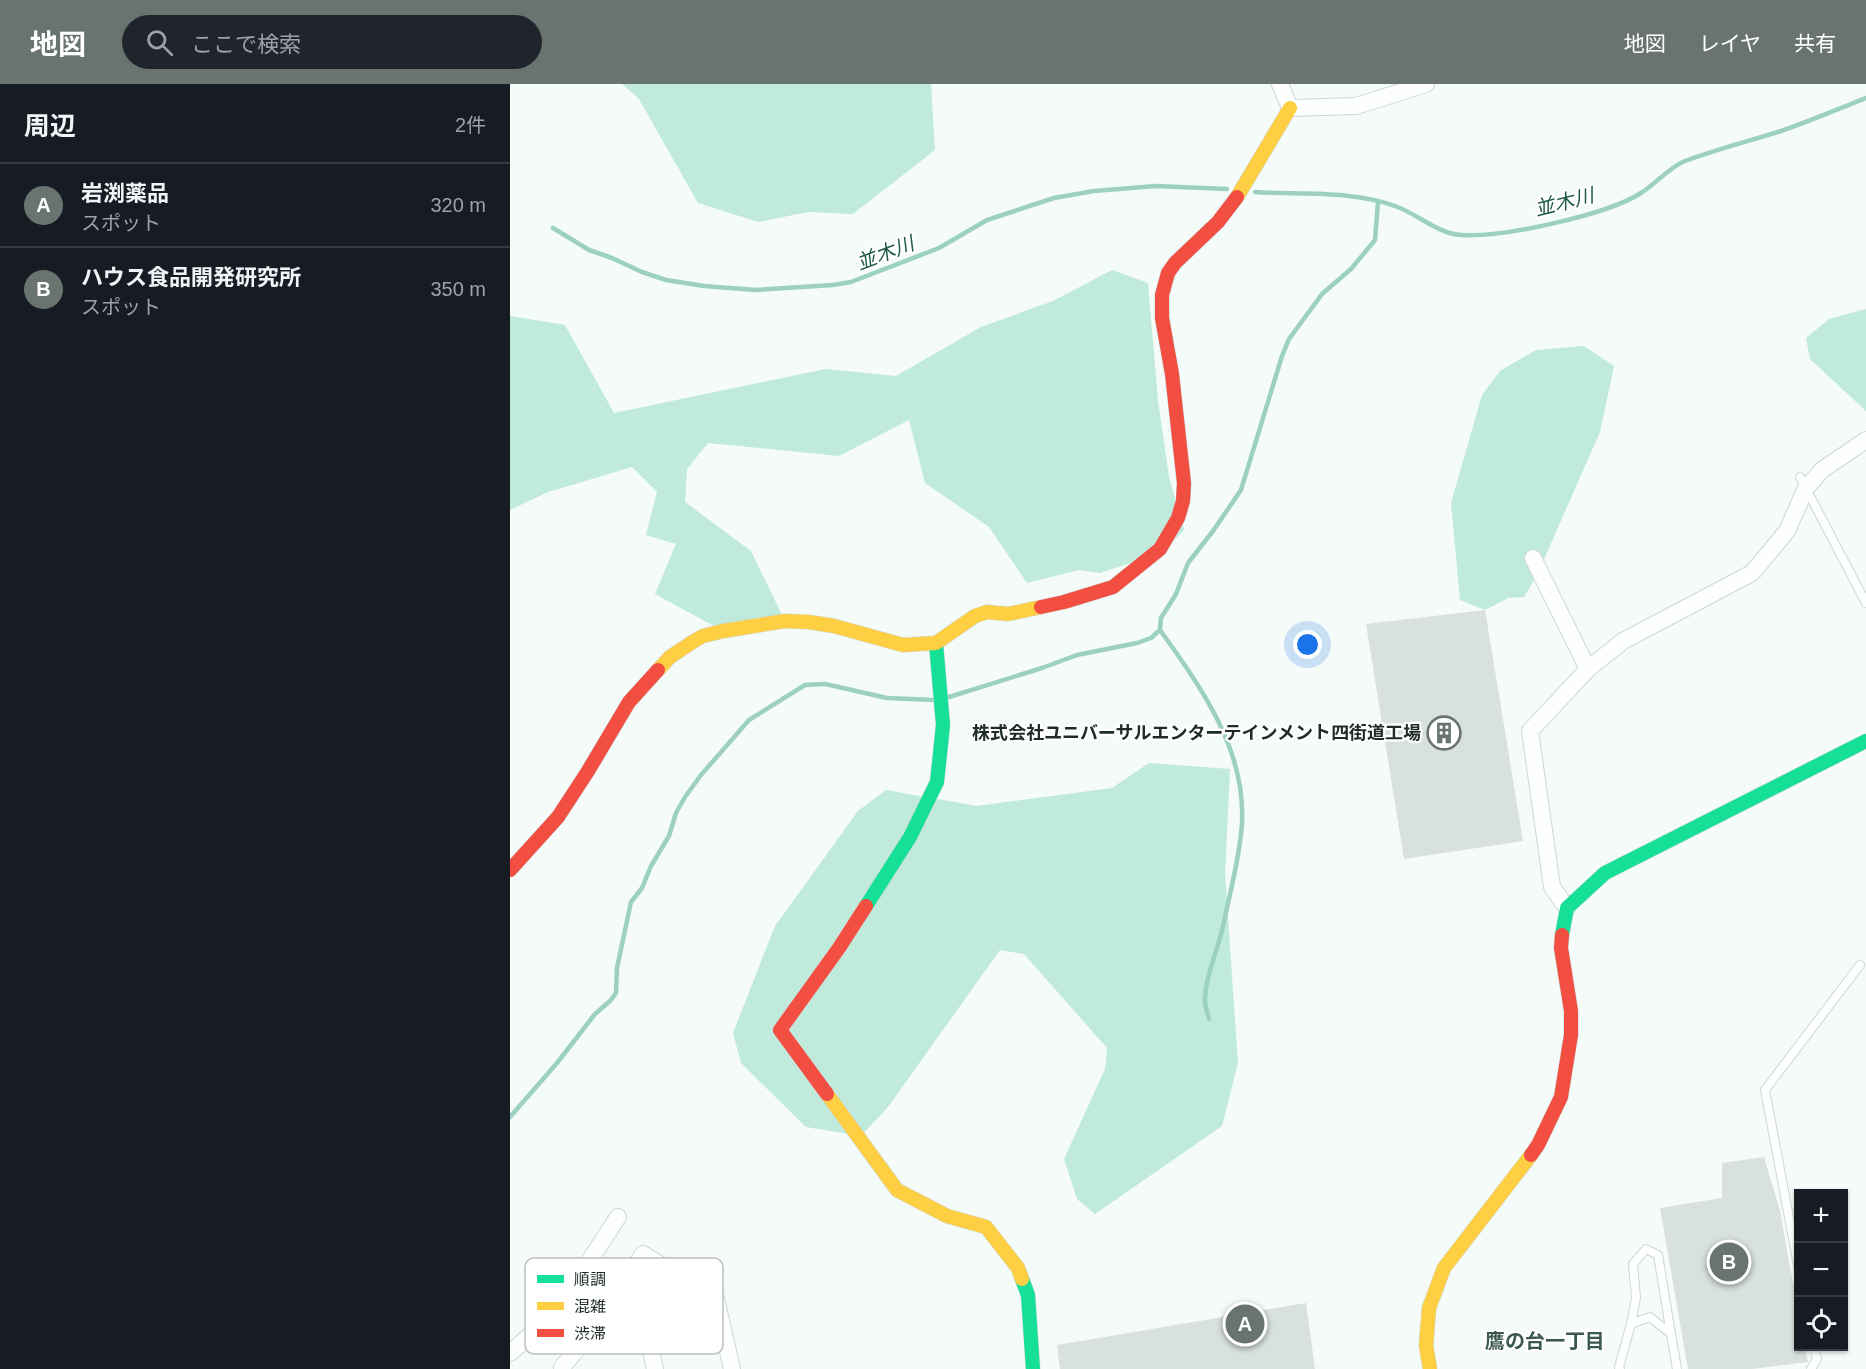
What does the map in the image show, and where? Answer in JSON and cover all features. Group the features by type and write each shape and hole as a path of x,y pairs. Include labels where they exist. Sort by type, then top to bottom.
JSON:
{"street":[{"path":"1280,84 1290,108"},
{"path":"1290,108 1356,106 1426,84"},
{"path":"510,870 558,817 629,702 670,657 693,641 704,636 785,621 834,626 903,645 936,644 975,616 987,612 1008,614 1064,602 1113,587 1160,549 1178,518 1183,501 1184,483 1172,375 1160,308 1163,285 1169,270 1224,215 1260,162 1290,108"},
{"path":"1567,908 1552,887 1530,731 1588,669 1623,641 1752,573 1787,531 1803,482 1866,440"},
{"path":"1533,558 1588,669"},
{"path":"936,644 943,725 937,782 910,837 839,948 780,1030 897,1190 947,1216 986,1227 1018,1268 1029,1295 1033,1369"},
{"path":"1430,1369 1426,1346 1429,1308 1444,1268 1538,1145 1561,1097 1571,1035 1571,1011 1561,948 1562,928 1567,908 1605,873 1866,741"},
{"path":"590,1258 618,1217"},
{"path":"723,1330 732,1369"},
{"path":"510,1353 525,1341"},
{"path":"563,1369 562,1367 573,1354"},
{"path":"652,1354 655,1369"}],"lane":[{"path":"1803,482 1866,603"},
{"path":"1794,1244 1765,1090 1860,965"},
{"path":"1620,1369 1636,1298 1633,1264 1646,1249 1658,1255 1677,1369"},
{"path":"1631,1324 1650,1317 1671,1334"},
{"path":"1811,1369 1817,1359 1815,1351"}],"green space":[{"path":"622,84 931,84 935,150 853,214 808,212 758,222 698,203 639,99"},
{"path":"1112,270 1148,283 1158,401 1169,477 1184,530 1163,552 1100,573 1079,570 1027,583 989,527 925,483 909,420 839,456 708,443 687,469 685,502 751,551 785,621 723,631 655,594 676,544 646,535 657,492 632,467 548,492 510,510 510,316 565,325 614,413 826,369 896,376 981,327 1053,301"},
{"path":"1866,309 1866,411 1810,359 1806,338 1829,319"},
{"path":"1584,346 1614,366 1600,432 1537,575 1524,597 1508,598 1485,610 1460,600 1451,503 1482,395 1500,371 1536,350"},
{"path":"1149,763 1230,769 1225,874 1238,1063 1222,1126 1095,1214 1077,1199 1064,1159 1105,1069 1107,1048 1024,954 1000,950 888,1107 861,1136 806,1127 741,1063 733,1033 775,926 858,811 886,790 977,806 1112,788"}],"building":[{"name":"株式会社ユニバーサルエンターテインメント四街道工場","path":"1485,610 1523,841 1404,859 1366,624"},
{"path":"1764,1157 1780,1211 1794,1290 1794,1351 1806,1351 1808,1362 1752,1369 1688,1369 1660,1208 1722,1198 1722,1163"},
{"path":"1306,1303 1315,1369 1060,1369 1057,1345"}],"waterway":[{"name":"並木川","path":"1255,192 1361,197 1395,206 1452,234 1501,233 1580,217 1604,209 1641,193 1685,161 1781,131 1866,98"},
{"name":"並木川","path":"553,228 589,250 666,280 756,290 851,282 939,248 987,220 1054,198 1094,191 1156,186 1227,189"},
{"path":"1209,1019 1205,1003 1206,992 1237,862 1242,823 1241,796 1237,770 1218,720 1191,674 1160,630 1161,618 1176,594 1188,563 1241,490 1289,339 1322,294 1351,269 1375,240 1378,202"},
{"path":"949,697 1077,655 1137,643 1151,638 1160,630"},
{"path":"510,1117 557,1063 595,1014 616,993 617,968 631,902 642,888 651,866 669,836 676,813 685,797 749,720 805,685 825,684 887,698 934,700"}],"traffic: fast":[{"path":"866,906 910,837 937,782 943,725 936,643"},
{"path":"1562,935 1567,908 1605,873 1866,741"},
{"path":"1022,1279 1028,1295 1033,1369"}],"traffic: slow":[{"path":"1237,197 1290,108"},
{"path":"658,670 670,657 694,641 723,631 785,621 809,622 834,626 903,645 936,643 975,616 987,612 1008,614 1041,607"},
{"path":"827,1094 897,1190 947,1216 986,1227 1018,1268 1022,1279"},
{"path":"1430,1369 1426,1346 1429,1308 1444,1268 1531,1155"}],"traffic: jam":[{"path":"1041,607 1113,587 1160,549 1178,518 1183,501 1184,483 1172,374 1162,318 1162,295 1168,273 1175,263 1218,222 1237,197"},
{"path":"510,870 558,817 629,702 658,670"},
{"path":"827,1094 780,1030 866,906"},
{"path":"1531,1155 1561,1097 1571,1035 1571,1011 1561,948 1562,935"}],"place":[{"name":"株式会社ユニバーサルエンターテインメント四街道工場","path":"1444,733"},
{"name":"ハウス食品開発研究所","path":"1729,1262"},
{"name":"岩渕薬品","path":"1245,1324"}],"district":[{"name":"鷹の台一丁目","path":"1545,1341"}]}
